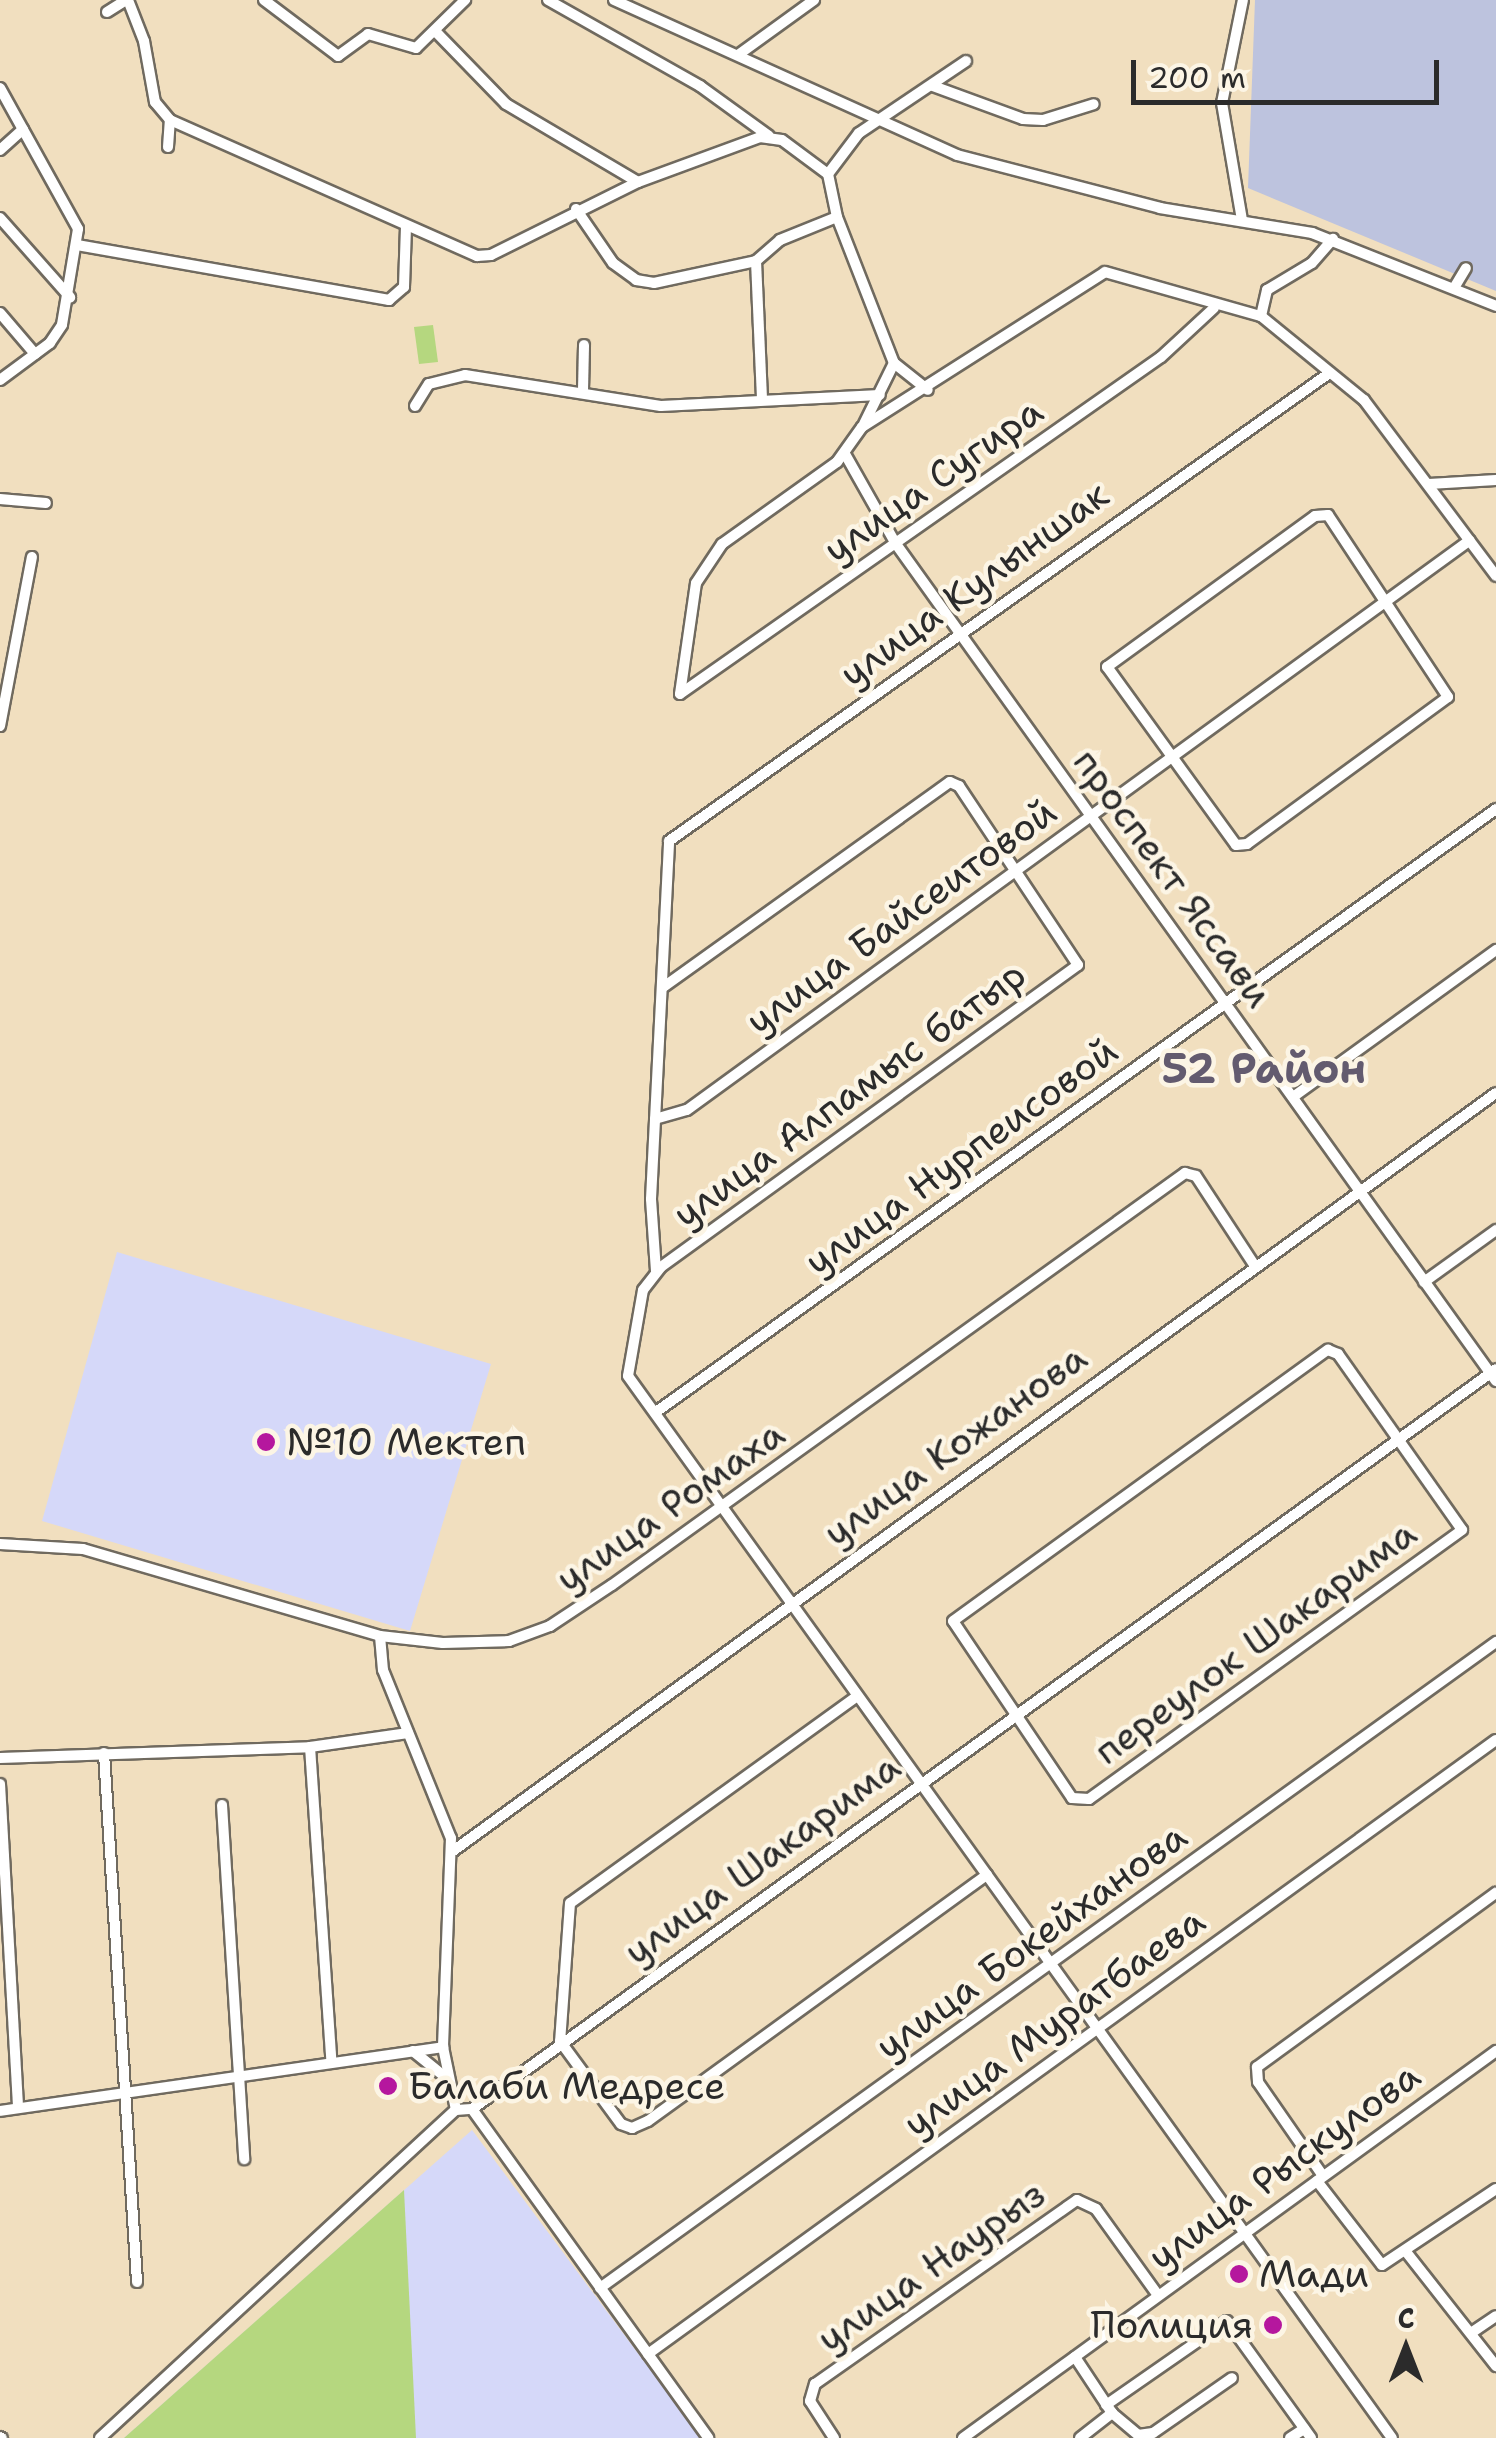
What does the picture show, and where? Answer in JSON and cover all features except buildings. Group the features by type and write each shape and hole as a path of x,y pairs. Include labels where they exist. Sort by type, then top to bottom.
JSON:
{"street":[{"path":"107,12 127,0 144,40 155,102 170,120 406,226 484,256 638,182 769,136"},
{"path":"264,0 333,55 364,34 410,49 437,34 465,0"},
{"path":"548,0 684,76 758,122 769,136 828,174"},
{"path":"614,0 877,122 985,163 1160,208 1333,239 1496,306"},
{"path":"738,56 814,0"},
{"path":"1242,220 1222,103 1243,0"},
{"path":"437,34 506,104 638,182"},
{"path":"928,390 894,362 837,217 828,174 844,148 966,62"},
{"path":"933,86 1022,118 1044,120 1094,104"},
{"path":"0,88 75,217 77,245 62,326 35,354 0,380"},
{"path":"168,147 170,120"},
{"path":"0,150 24,130"},
{"path":"576,209 612,263 636,280 654,283 756,261 780,240 837,217"},
{"path":"0,218 70,296"},
{"path":"77,245 389,300 404,286 406,226"},
{"path":"1261,316 1267,290 1312,263 1333,239"},
{"path":"756,261 762,398"},
{"path":"1454,288 1466,268"},
{"path":"862,427 928,390 1094,275 1112,273 1214,308 1261,316 1328,374 1354,389 1496,576"},
{"name":"улица Сугира","path":"845,454 712,554 696,584 680,694 1161,356 1214,308"},
{"path":"0,313 35,354"},
{"path":"584,346 584,390"},
{"path":"845,454 880,395 894,362"},
{"name":"улица Кулыншак","path":"662,988 666,852 681,830 1328,374"},
{"path":"416,406 429,384 451,375 584,390 661,406 880,395"},
{"name":"проспект Яссави","path":"845,454 896,544 958,632 1494,1375"},
{"path":"1429,484 1496,480"},
{"path":"0,499 46,503"},
{"path":"1315,516 1332,518 1448,692 1443,704 1242,846 1229,840 1167,757 1107,667 1315,516"},
{"name":"улица Байсеитовой","path":"655,1120 687,1110 1013,868 1470,540"},
{"path":"0,726 32,557"},
{"path":"1013,868 958,783 945,782 662,988 655,1120 656,1272 643,1290 628,1370 701,1470 721,1509 786,1603 1392,2438"},
{"name":"улица Нурпеисовой","path":"656,1412 1496,809"},
{"name":"улица Алпамыс батыр","path":"656,1272 1078,965 1013,868"},
{"path":"1292,1098 1496,950"},
{"name":"улица Кожанова","path":"453,1851 786,1603 1496,1093"},
{"name":"улица Ромаха","path":"0,1544 82,1549 380,1636 468,1643 532,1635 721,1509 1185,1173 1196,1176 1255,1266"},
{"path":"1424,1282 1496,1230"},
{"path":"1013,1714 953,1629 953,1621 1328,1350 1338,1354 1395,1437"},
{"name":"улица Шакарима","path":"472,2109 560,2041 1395,1437 1494,1375"},
{"name":"переулок Шакарима","path":"1013,1714 1072,1798 1084,1800 1228,1700 1462,1530 1395,1437"},
{"path":"380,1636 383,1670 444,1811 453,1851 443,2048 445,2077 456,2110"},
{"name":"улица Бокейханова","path":"600,2288 1496,1642"},
{"path":"856,1697 573,1899 567,1910 560,2041 621,2124 636,2127 987,1875"},
{"path":"0,1758 310,1748 408,1733"},
{"name":"улица Муратбаева","path":"648,2354 1496,1740"},
{"path":"310,1748 331,2060"},
{"path":"104,1752 137,2282"},
{"path":"0,1784 18,2108"},
{"path":"222,1804 242,2072 244,2159"},
{"path":"1496,1893 1257,2067 1258,2082 1375,2260 1389,2264 1496,2190"},
{"path":"0,2110 128,2093 242,2072 443,2048"},
{"path":"413,2051 445,2077"},
{"name":"улица Рыскулова","path":"969,2436 1157,2294 1496,2051"},
{"path":"100,2438 456,2110 472,2109 708,2438"},
{"name":"улица Наурыз","path":"834,2438 810,2400 815,2384 1077,2200 1096,2208 1157,2294"},
{"path":"1407,2253 1454,2321 1472,2334 1496,2366"},
{"path":"1472,2334 1496,2316"},
{"path":"1080,2438 1109,2409 1227,2322 1308,2433 1290,2438"},
{"path":"1074,2356 1130,2433 1154,2433 1232,2378"}],"shaded area":[{"path":"1255,0 1496,0 1496,291 1248,188"},
{"name":"№10 Мектеп","path":"117,1252 491,1364 410,1631 42,1521"},
{"path":"472,2130 701,2438 124,2438"}],"green space":[{"path":"433,325 438,362 419,364 414,327"},
{"path":"404,2190 416,2438 124,2438"}],"place":[{"name":"№10 Мектеп","path":"266,1442"},
{"name":"Балаби Медресе","path":"388,2086"},
{"name":"Мади","path":"1239,2274"},
{"name":"Полиция","path":"1273,2325"}],"district":[{"name":"52 Район","path":"1264,1068"}]}
